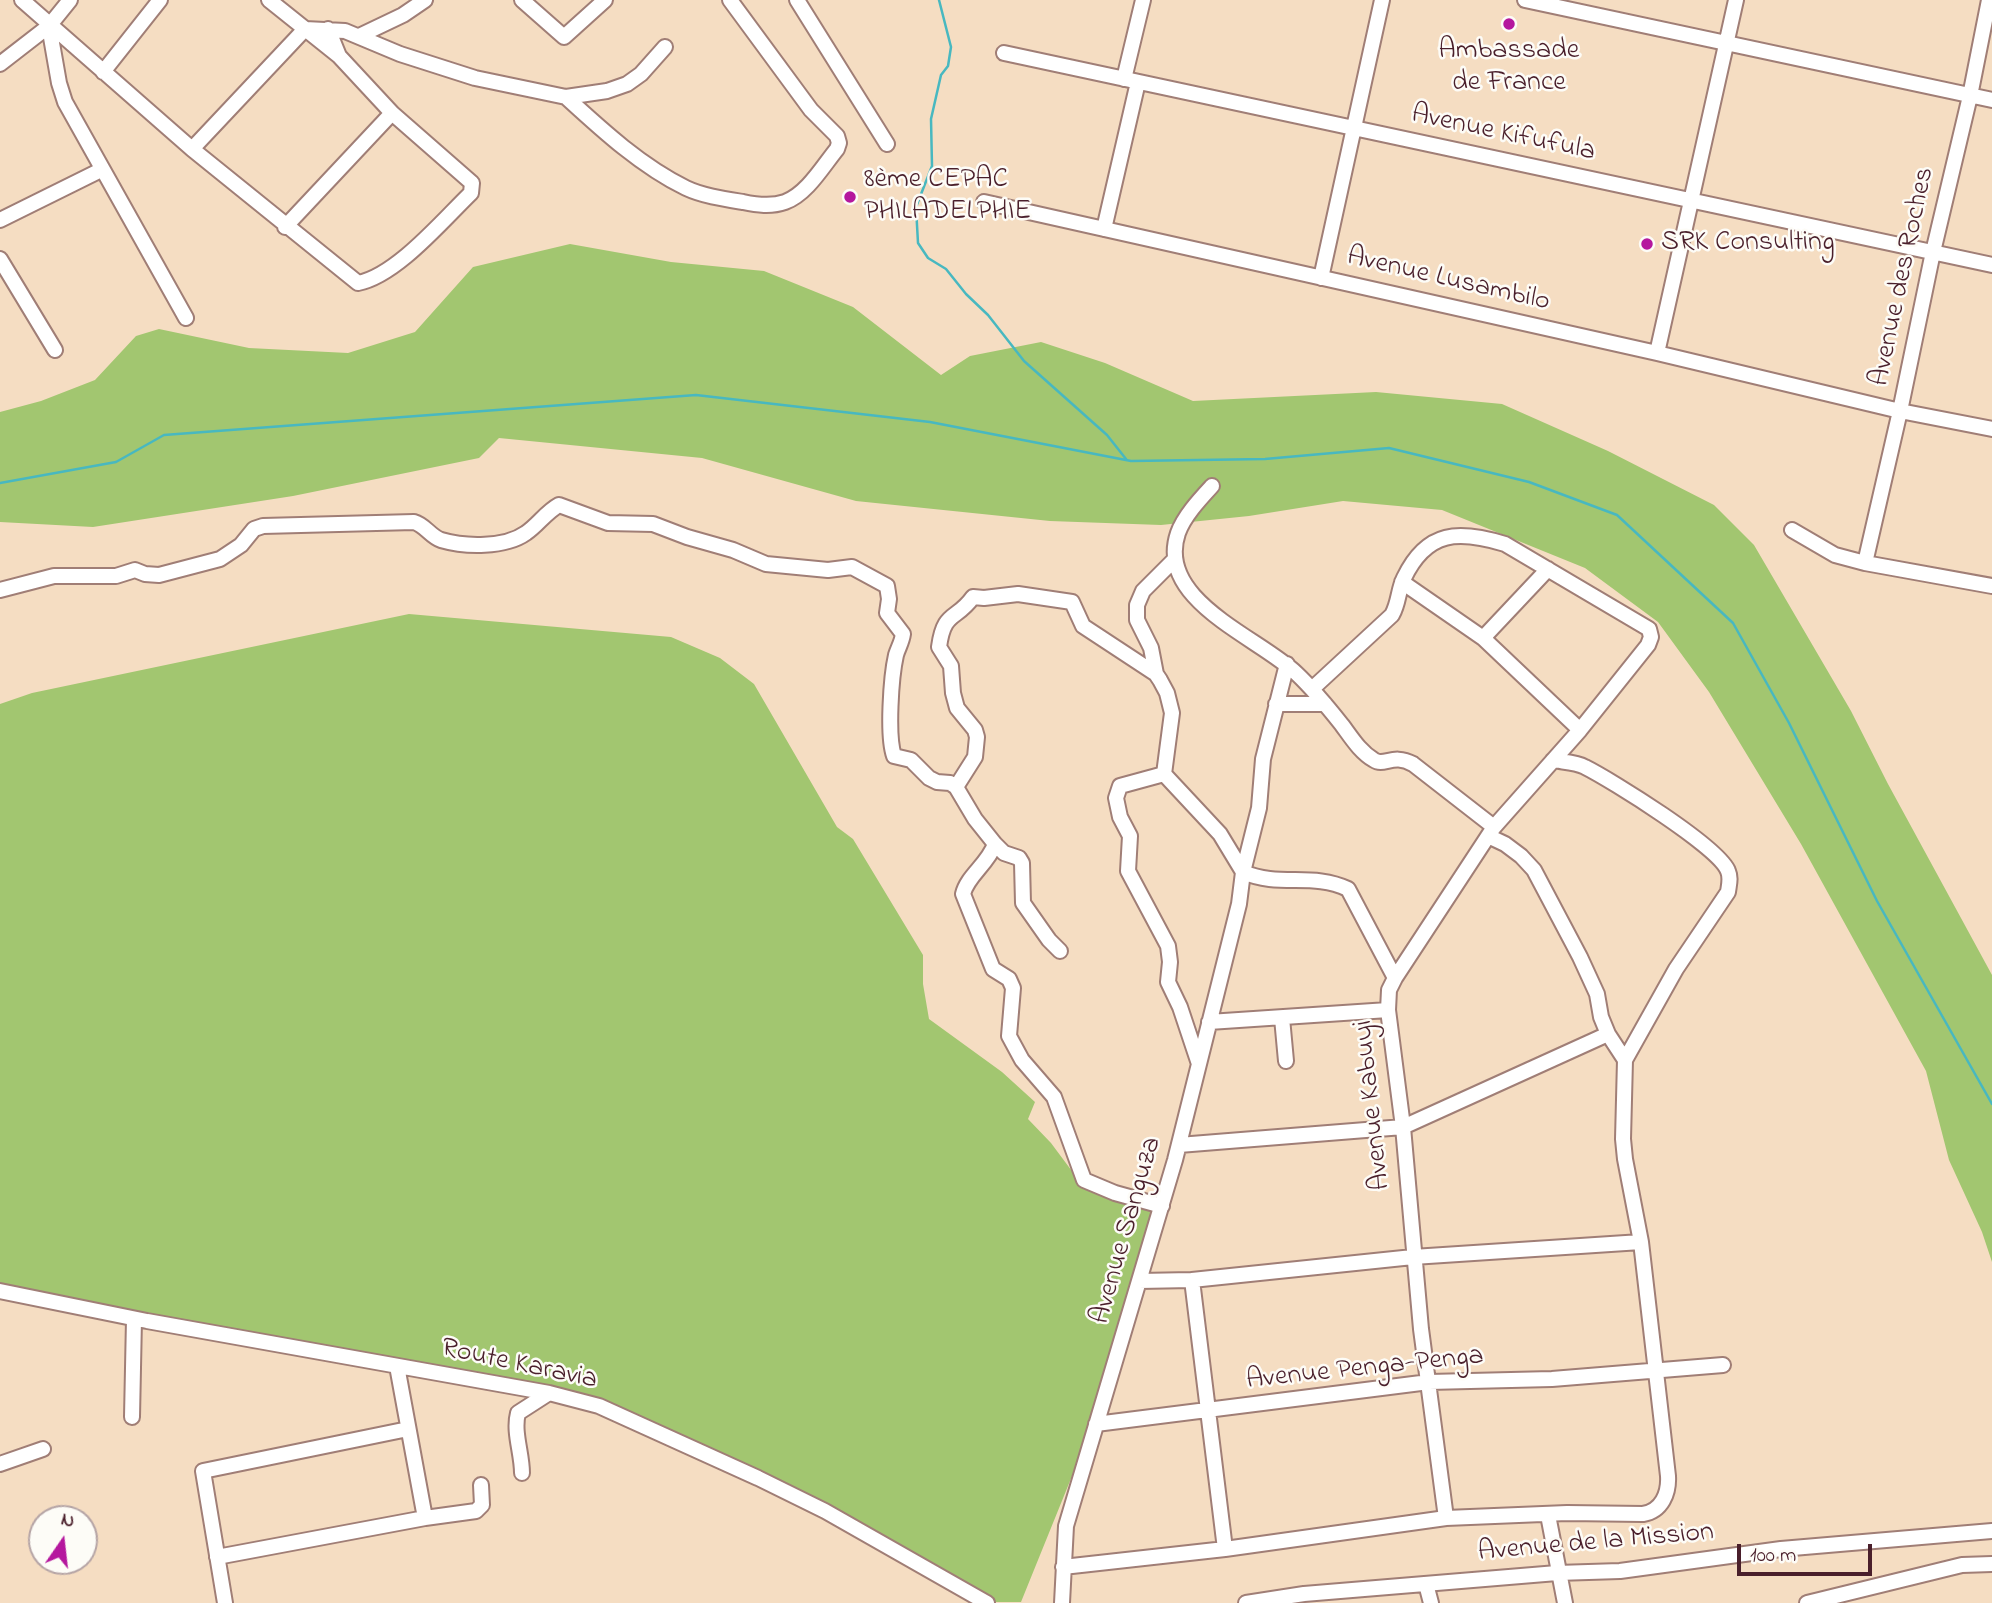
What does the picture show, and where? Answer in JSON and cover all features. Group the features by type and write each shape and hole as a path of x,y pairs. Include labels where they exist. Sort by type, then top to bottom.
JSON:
{"street":[{"path":"22,0 192,149 285,227 359,284 387,271 404,258 471,192 472,183 392,113 339,56 270,0"},
{"path":"0,64 50,26 70,0"},
{"path":"103,72 160,0"},
{"path":"359,36 403,15 425,0"},
{"path":"522,0 564,37 605,0"},
{"path":"566,97 598,127 644,162 687,188 718,198 759,205 788,202 805,188 837,149 837,136 811,110 730,0"},
{"path":"797,0 887,144"},
{"path":"1104,229 1143,0"},
{"path":"1321,278 1382,0"},
{"path":"1525,0 1992,100"},
{"path":"1657,354 1736,0"},
{"name":"Avenue des Roches","path":"1865,564 1989,0"},
{"path":"50,26 61,92 186,318"},
{"path":"192,149 305,29 328,29 359,36 400,54 475,78 566,97 627,85 641,74 665,47"},
{"path":"328,29 339,56"},
{"name":"Avenue Kifufula","path":"1004,53 1992,265"},
{"path":"285,227 392,113"},
{"path":"0,220 102,170"},
{"name":"Avenue Lusambilo","path":"984,202 1900,411 1992,429"},
{"path":"0,259 55,350"},
{"path":"1212,486 1178,531 1174,560 1188,590 1202,606 1287,664 1313,688 1354,741 1375,762 1403,758 1413,764 1534,870 1597,994 1601,1017 1608,1034 1625,1060"},
{"path":"0,590 54,576 116,576 135,569 145,574 159,575 220,559 241,545 254,529 263,526 414,522 424,526 439,539 467,543 507,542 525,534 554,508 564,505 608,523 653,524 733,550 766,564 828,570 852,567 884,584 889,591 889,618 903,634 892,684 894,755 917,764 929,778 956,787 975,819 995,844 1004,853 1021,860 1023,903 1048,940 1060,951"},
{"path":"1791,530 1835,555 1865,564 1992,586"},
{"path":"1313,688 1392,615 1398,603 1402,582 1422,551 1437,538 1456,535 1485,537 1506,544 1548,569 1483,638"},
{"path":"1164,774 1172,713 1167,693 1156,674 1151,648 1137,620 1137,605 1143,591 1174,560"},
{"name":"Avenue Kabuyi","path":"1446,1518 1413,1257 1403,1127 1388,1010 1390,990 1395,978 1491,832 1580,730 1648,645 1651,637 1649,629 1548,569"},
{"path":"1402,582 1483,638 1580,730"},
{"path":"956,787 975,757 977,737 975,730 957,708 951,666 939,647 947,619 967,606 973,597 1018,594 1066,599 1072,602 1083,626 1156,674"},
{"name":"Avenue Sanguza","path":"1062,1603 1066,1526 1179,1145 1239,904 1243,872 1259,808 1263,759 1287,664"},
{"path":"1276,704 1325,704"},
{"path":"1063,1567 1225,1549 1446,1518 1586,1513 1643,1514 1662,1504 1668,1483 1641,1242 1625,1159 1625,1060 1676,969 1728,892 1730,881 1728,869 1718,856 1636,797 1583,766 1553,760"},
{"path":"1164,774 1220,834 1243,872 1267,880 1323,880 1348,889 1395,978"},
{"path":"1164,774 1120,786 1116,798 1119,817 1130,836 1128,871 1166,940 1170,962 1168,982 1180,1006 1199,1064"},
{"path":"995,844 987,861 966,884 963,894 993,969 1009,979 1013,988 1008,1029 1012,1044 1054,1097 1084,1180 1115,1193 1162,1206"},
{"path":"1209,1022 1388,1010"},
{"path":"1282,1018 1286,1061"},
{"path":"1179,1145 1403,1127 1608,1034"},
{"path":"1139,1281 1192,1280 1413,1257 1641,1242"},
{"path":"1192,1280 1225,1549"},
{"name":"Route Karavia","path":"0,1291 134,1319 549,1394 599,1406 736,1467 825,1511 988,1603"},
{"path":"132,1417 134,1319"},
{"name":"Avenue Penga-Penga","path":"1096,1424 1429,1382 1552,1379 1723,1365"},
{"path":"397,1366 425,1518"},
{"path":"522,1473 522,1455 517,1434 518,1413 549,1394"},
{"path":"225,1603 203,1471 408,1429"},
{"path":"0,1464 43,1449"},
{"path":"217,1557 476,1511 482,1505 481,1485"},
{"path":"1548,1515 1565,1603"},
{"name":"Avenue de la Mission","path":"1246,1603 1426,1584 1558,1573 1620,1571 1781,1549 1992,1531"},
{"path":"1807,1603 1962,1565 1992,1564"},
{"path":"1426,1584 1432,1603"}],"green space":[{"path":"570,244 671,262 764,271 853,307 941,375 970,356 1041,342 1105,363 1193,401 1376,392 1502,404 1608,451 1714,505 1754,545 1851,711 1992,975 1992,1262 1982,1232 1949,1160 1926,1071 1801,844 1709,692 1658,622 1585,568 1442,510 1343,501 1249,516 1161,525 1050,521 856,501 702,458 499,438 479,458 293,496 93,527 0,522 0,412 41,401 95,380 136,336 159,329 249,348 348,353 415,332 473,267"},
{"path":"409,614 671,637 720,658 754,684 837,827 853,839 923,955 923,984 929,1019 1002,1072 1035,1102 1028,1119 1051,1143 1086,1190 1162,1206 1104,1397 1021,1602 996,1602 879,1535 645,1420 0,1287 0,704 32,693"}],"waterway":[{"path":"939,0 951,47 948,66 941,75 931,119 932,166 916,207 918,243 928,258 946,269 988,315 1024,361 1107,435 1126,459"},
{"path":"0,483 116,462 164,435 696,395 930,422 1131,461 1265,459 1389,448 1529,482 1617,515 1733,623 1789,723 1877,901 1992,1104"}],"place":[{"name":"Ambassade de France","path":"1509,24"},
{"name":"8ème CEPAC PHILADELPHIE","path":"850,197"},
{"name":"SRK Consulting","path":"1647,244"}]}
